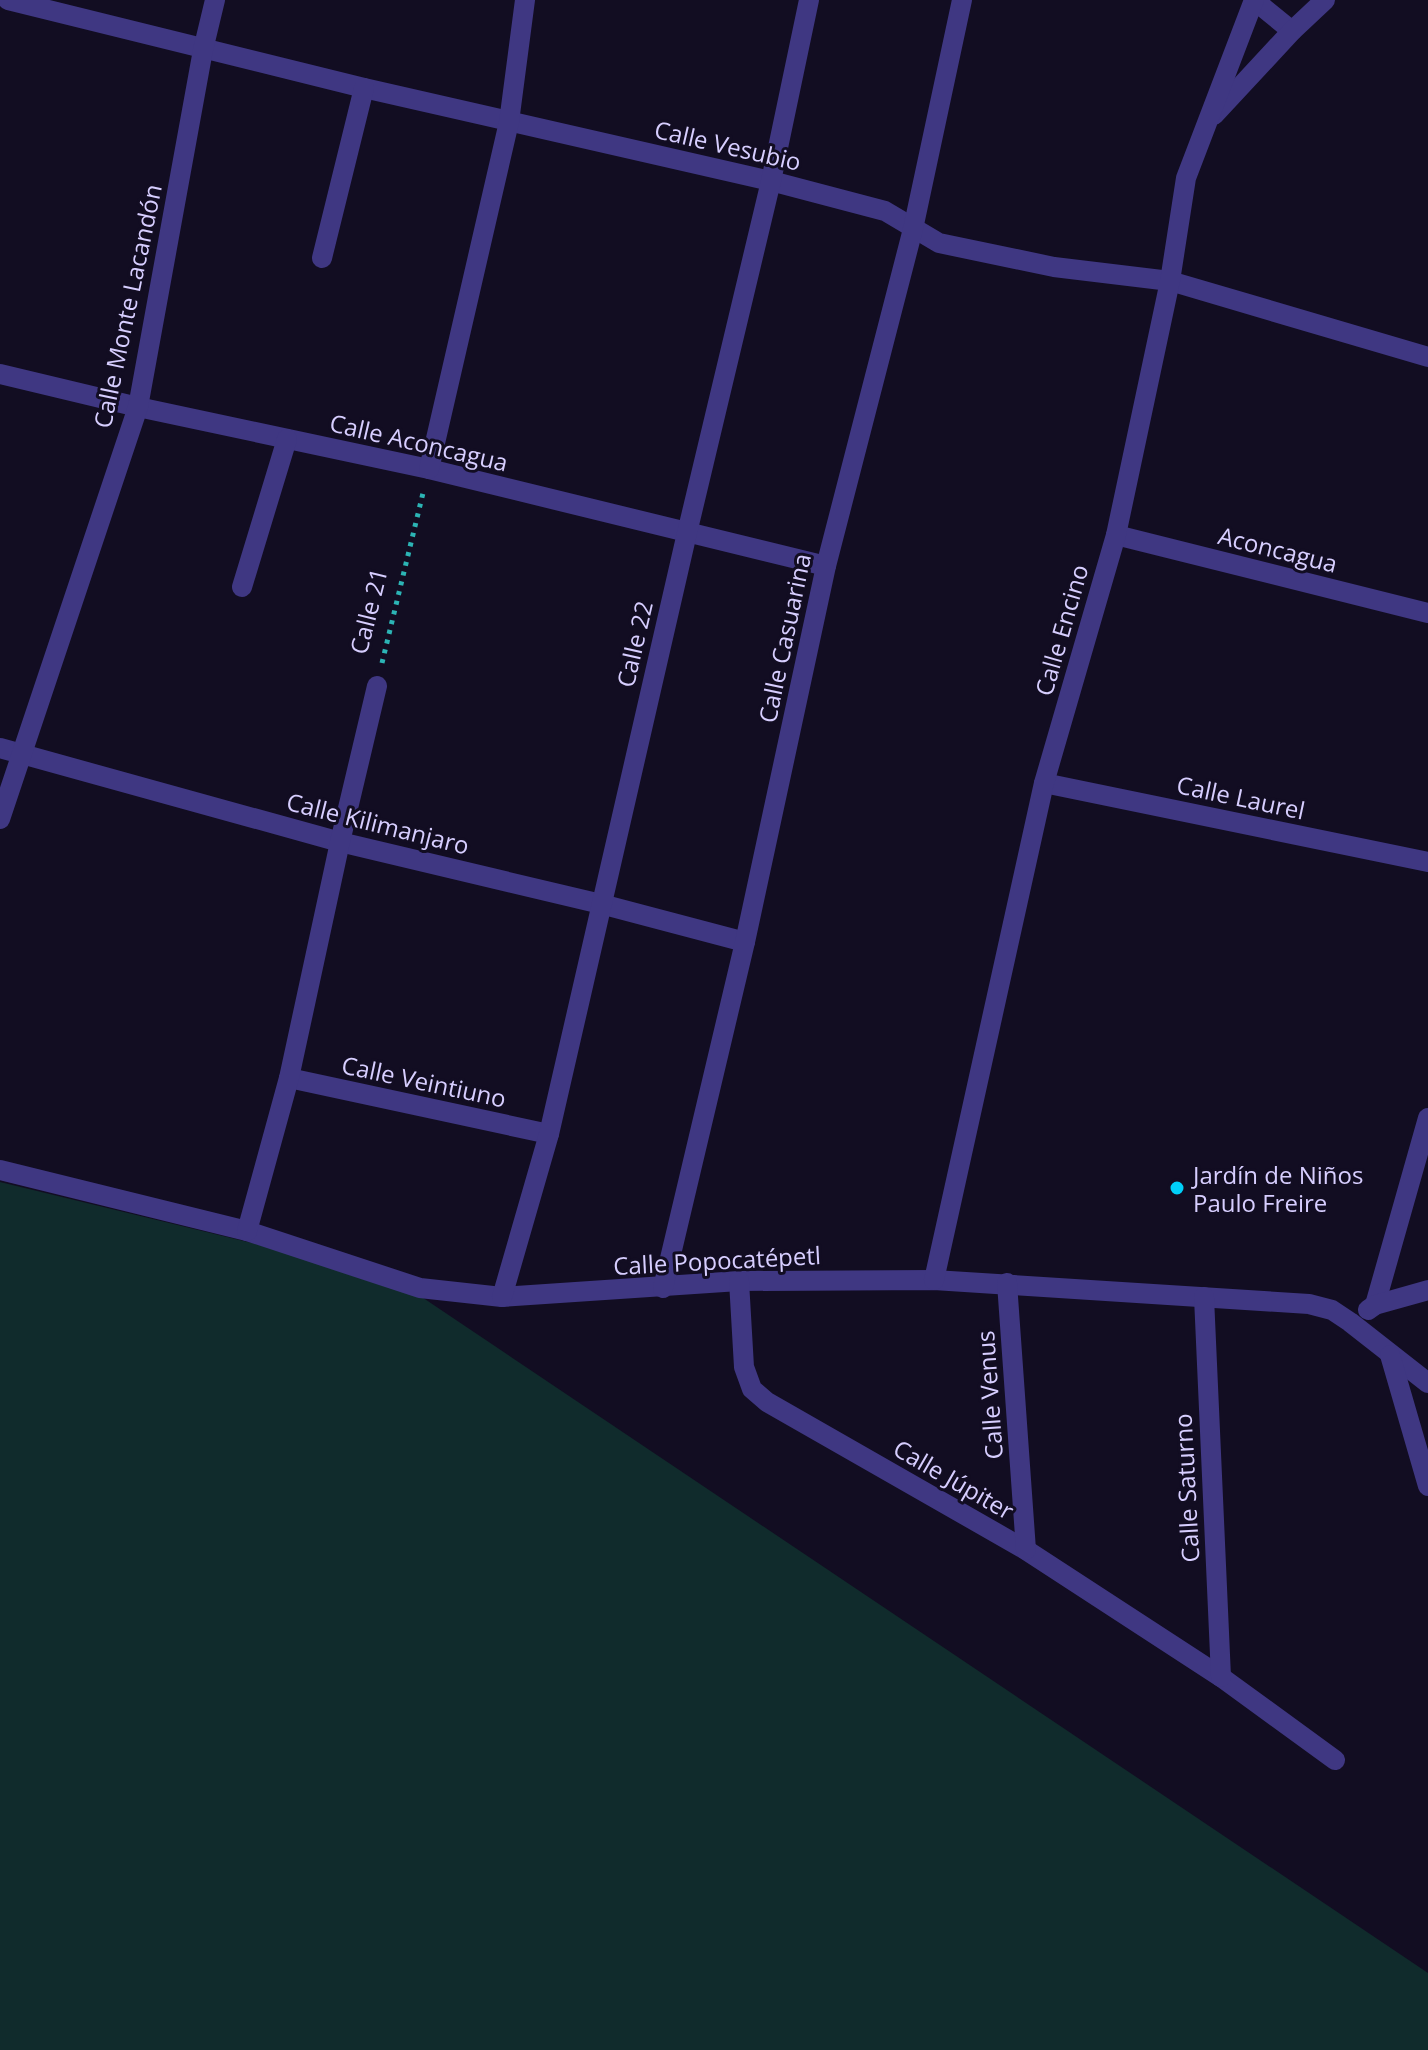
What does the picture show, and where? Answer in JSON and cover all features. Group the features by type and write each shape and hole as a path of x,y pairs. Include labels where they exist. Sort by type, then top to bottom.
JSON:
{"street":[{"name":"Calle Vesubio","path":"8,0 203,50 771,181 885,211 939,243 1025,261 1170,281 1428,357"},
{"name":"Calle Monte Lacandón","path":"0,819 138,407 203,50 215,0"},
{"path":"429,469 509,122 525,0"},
{"name":"Calle 22","path":"502,1297 549,1134 771,181 809,0"},
{"name":"Calle Casuarina","path":"663,1288 745,942 826,566 913,229 962,0"},
{"name":"Calle Encino","path":"934,1280 1044,783 1116,535 1170,281 1186,178 1254,0 1292,31"},
{"path":"1206,123 1325,0"},
{"path":"322,258 364,88"},
{"name":"Calle Aconcagua","path":"0,374 429,469 826,566"},
{"path":"242,587 287,439"},
{"name":"Aconcagua","path":"1116,535 1428,613"},
{"name":"Calle 21","path":"247,1231 289,1078 377,686"},
{"name":"Calle Kilimanjaro","path":"0,748 340,842 745,942"},
{"name":"Calle Laurel","path":"1044,783 1428,862"},
{"name":"Calle Veintiuno","path":"289,1078 549,1134"},
{"path":"1375,1305 1428,1118"},
{"name":"Calle Popocatépetl","path":"0,1170 247,1231 420,1288 502,1297 739,1281 934,1280 1309,1304 1332,1310 1428,1383"},
{"name":"Calle Júpiter","path":"739,1281 744,1367 752,1389 767,1402 1026,1550 1221,1677 1335,1760"},
{"name":"Calle Venus","path":"1007,1283 1026,1550"},
{"path":"1350,1322 1375,1305 1428,1290"},
{"name":"Calle Saturno","path":"1204,1297 1221,1677"},
{"path":"1390,1355 1428,1486"}],"path":[{"name":"Calle 21","path":"377,686 429,469"}],"green space":[{"path":"0,1182 392,1277 1428,1973 1428,2050 0,2050"}],"place":[{"name":"Jardín de Niños Paulo Freire","path":"1177,1188"}]}
